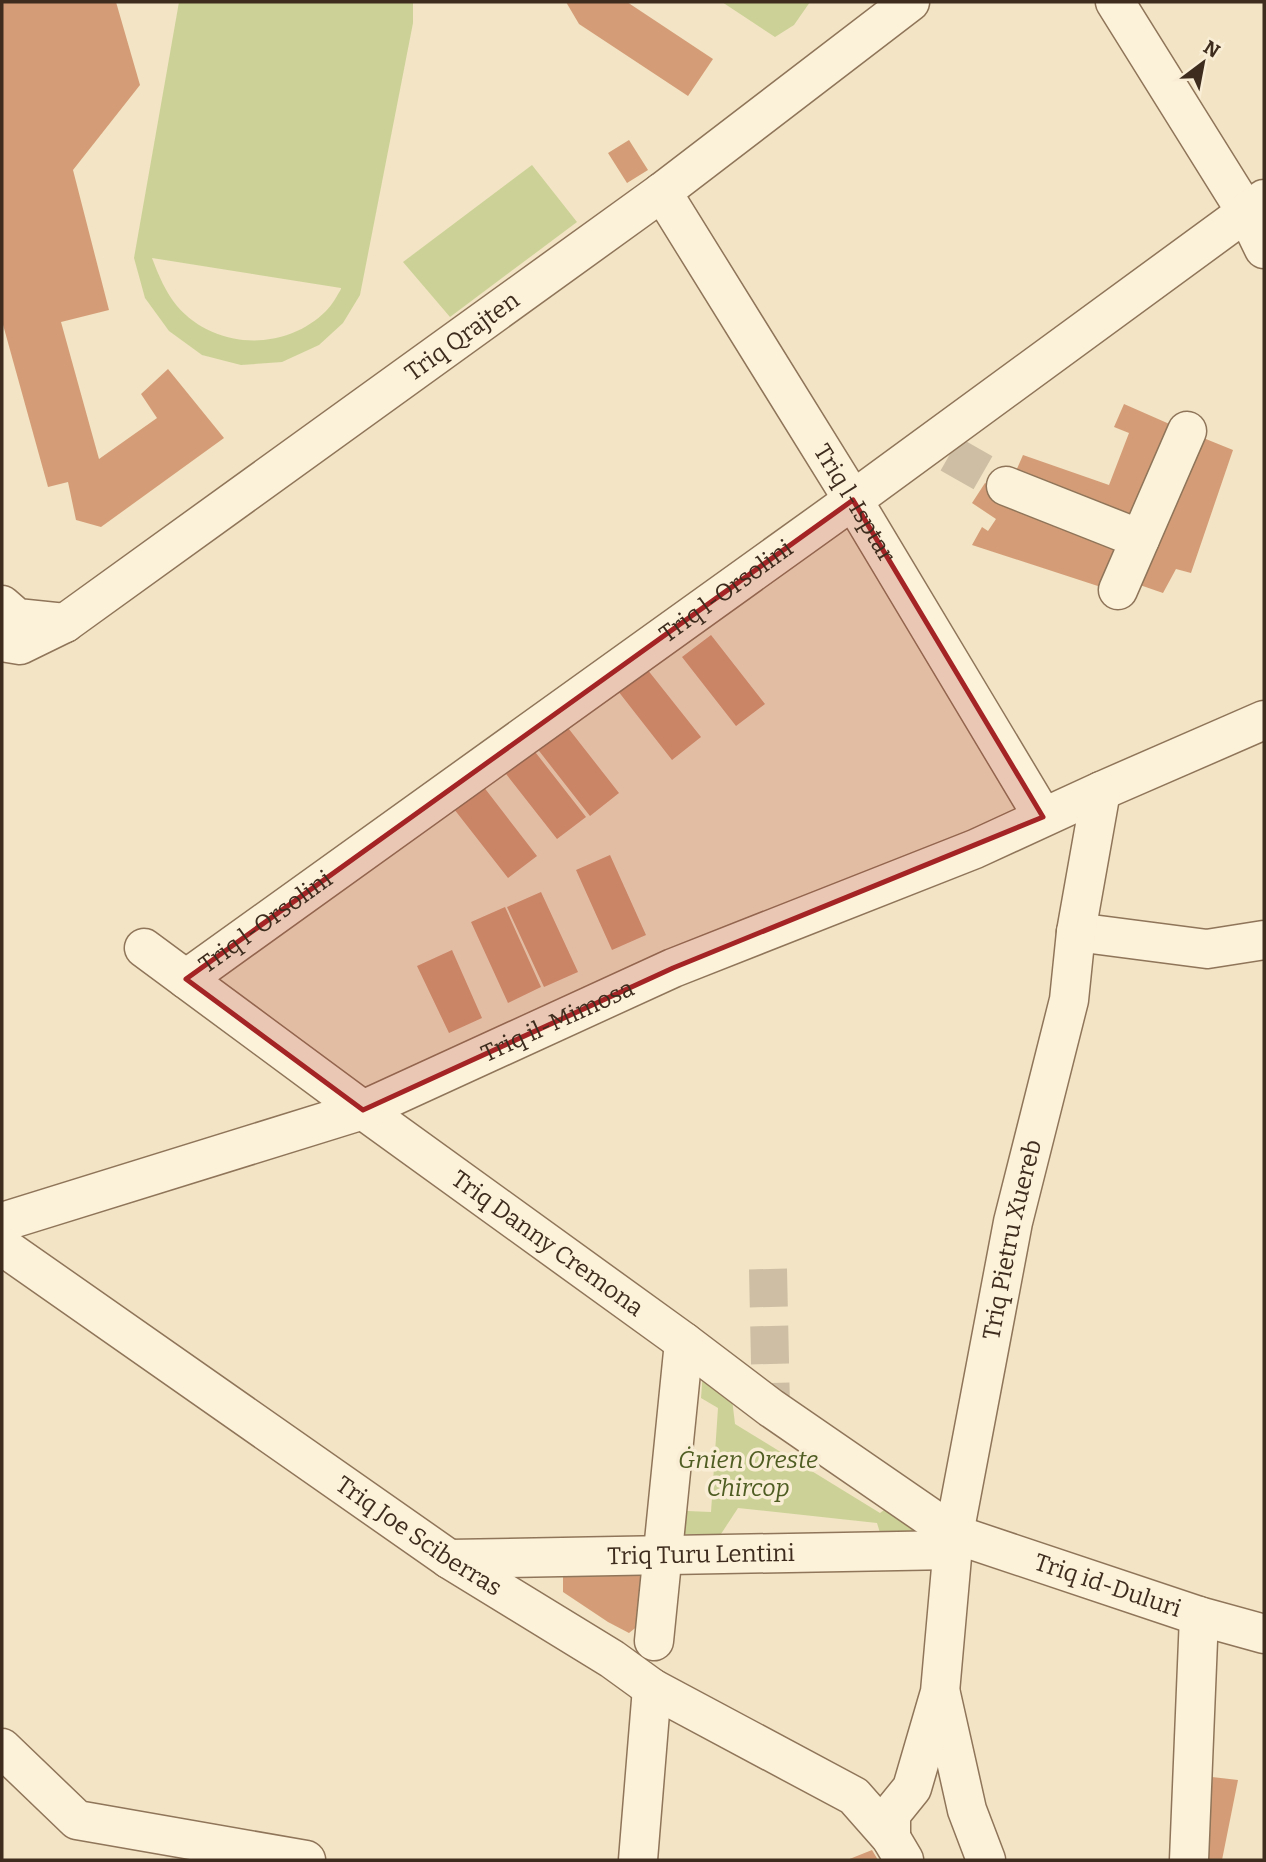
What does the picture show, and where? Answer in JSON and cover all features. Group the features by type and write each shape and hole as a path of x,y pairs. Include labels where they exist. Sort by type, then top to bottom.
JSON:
{"street":[{"name":"Triq Qrajten","path":"2,642 20,645 65,623 662,192 910,2"},
{"path":"1115,2 1255,206 1264,250"},
{"name":"Triq l-Isptar","path":"662,192 853,500 1043,817"},
{"name":"Triq l-Orsolini","path":"186,979 853,500 940,449 1255,206"},
{"path":"1118,590 1187,431"},
{"path":"1006,486 1140,539"},
{"path":"2,605 17,618 65,623"},
{"name":"Triq il-Mimosa","path":"2,1222 363,1110 673,968 975,849 1264,720"},
{"name":"Triq Pietru Xuereb","path":"912,1788 940,1692 953,1542 1013,1222 1069,1000 1076,932 1101,791"},
{"path":"1076,932 1207,949 1264,940"},
{"name":"Triq Danny Cremona","path":"144,948 953,1542"},
{"name":"Triq Joe Sciberras","path":"2,1246 449,1559 612,1659 652,1688 854,1796 898,1849"},
{"path":"654,1641 684,1342"},
{"name":"Triq Turu Lentini","path":"449,1559 663,1555 953,1542"},
{"name":"Triq id-Duluri","path":"953,1542 1199,1616 1261,1625"},
{"path":"1189,1860 1199,1616"},
{"path":"638,1860 652,1688"},
{"name":"Triq Pietru Xuereb","path":"940,1692 967,1810"},
{"path":"2,1748 77,1820 306,1860"},
{"path":"854,1796 912,1788 933,1789 967,1810 986,1860"},
{"name":"Triq Joe Sciberras","path":"898,1849 891,1814 912,1788"}],"highlighted area":[{"path":"853,500 1043,817 673,968 363,1110 186,979"}],"green space":[{"path":"179,2 413,2 413,23 360,295 343,323 319,345 282,362 241,365 202,355 169,331 145,298 134,258","holes":["152,258 341,288 326,311 291,334 271,339 230,338 193,321 177,306"]},
{"path":"722,2 810,2 794,25 775,37"},
{"path":"532,165 577,222 450,317 403,262"},
{"name":"Ġnien Oreste Chircop","path":"703,1371 731,1390 735,1424 880,1513 895,1502 925,1536 881,1536 877,1523 738,1508 721,1534 684,1534 687,1511 711,1512 718,1408 701,1398"}],"building":[{"path":"2,2 116,2 140,85 73,170 109,310 61,322 99,459 157,418 141,394 168,369 224,438 101,527 76,520 68,482 48,487 2,321"},
{"path":"566,2 627,2 713,59 688,96 579,24"},
{"path":"629,140 648,170 627,183 608,153"},
{"path":"1124,404 1174,426 1133,524 1012,480 1023,455 1109,485 1129,433 1114,427"},
{"path":"1196,435 1233,450 1191,573 1176,569 1163,593 1134,583"},
{"path":"985,483 1119,550 1104,588 972,545 982,527 988,531 996,519 972,503"},
{"path":"711,635 765,704 736,726 682,657"},
{"path":"647,669 701,737 672,760 618,691"},
{"path":"565,724 619,793 590,816 536,747"},
{"path":"532,748 586,817 557,839 503,770"},
{"path":"483,786 537,856 508,878 454,809"},
{"path":"610,855 646,935 612,950 576,870"},
{"path":"541,892 578,972 544,987 507,907"},
{"path":"505,907 541,987 508,1003 471,922"},
{"path":"452,950 482,1018 449,1033 417,966"},
{"path":"563,1569 642,1570 639,1625 629,1633 563,1592"},
{"path":"1212,1777 1238,1780 1222,1860 1207,1860"},
{"path":"872,1850 878,1860 847,1860"}],"tunnel":[{"path":"950,454 1006,486"},
{"path":"768,1269 771,1408"}]}
